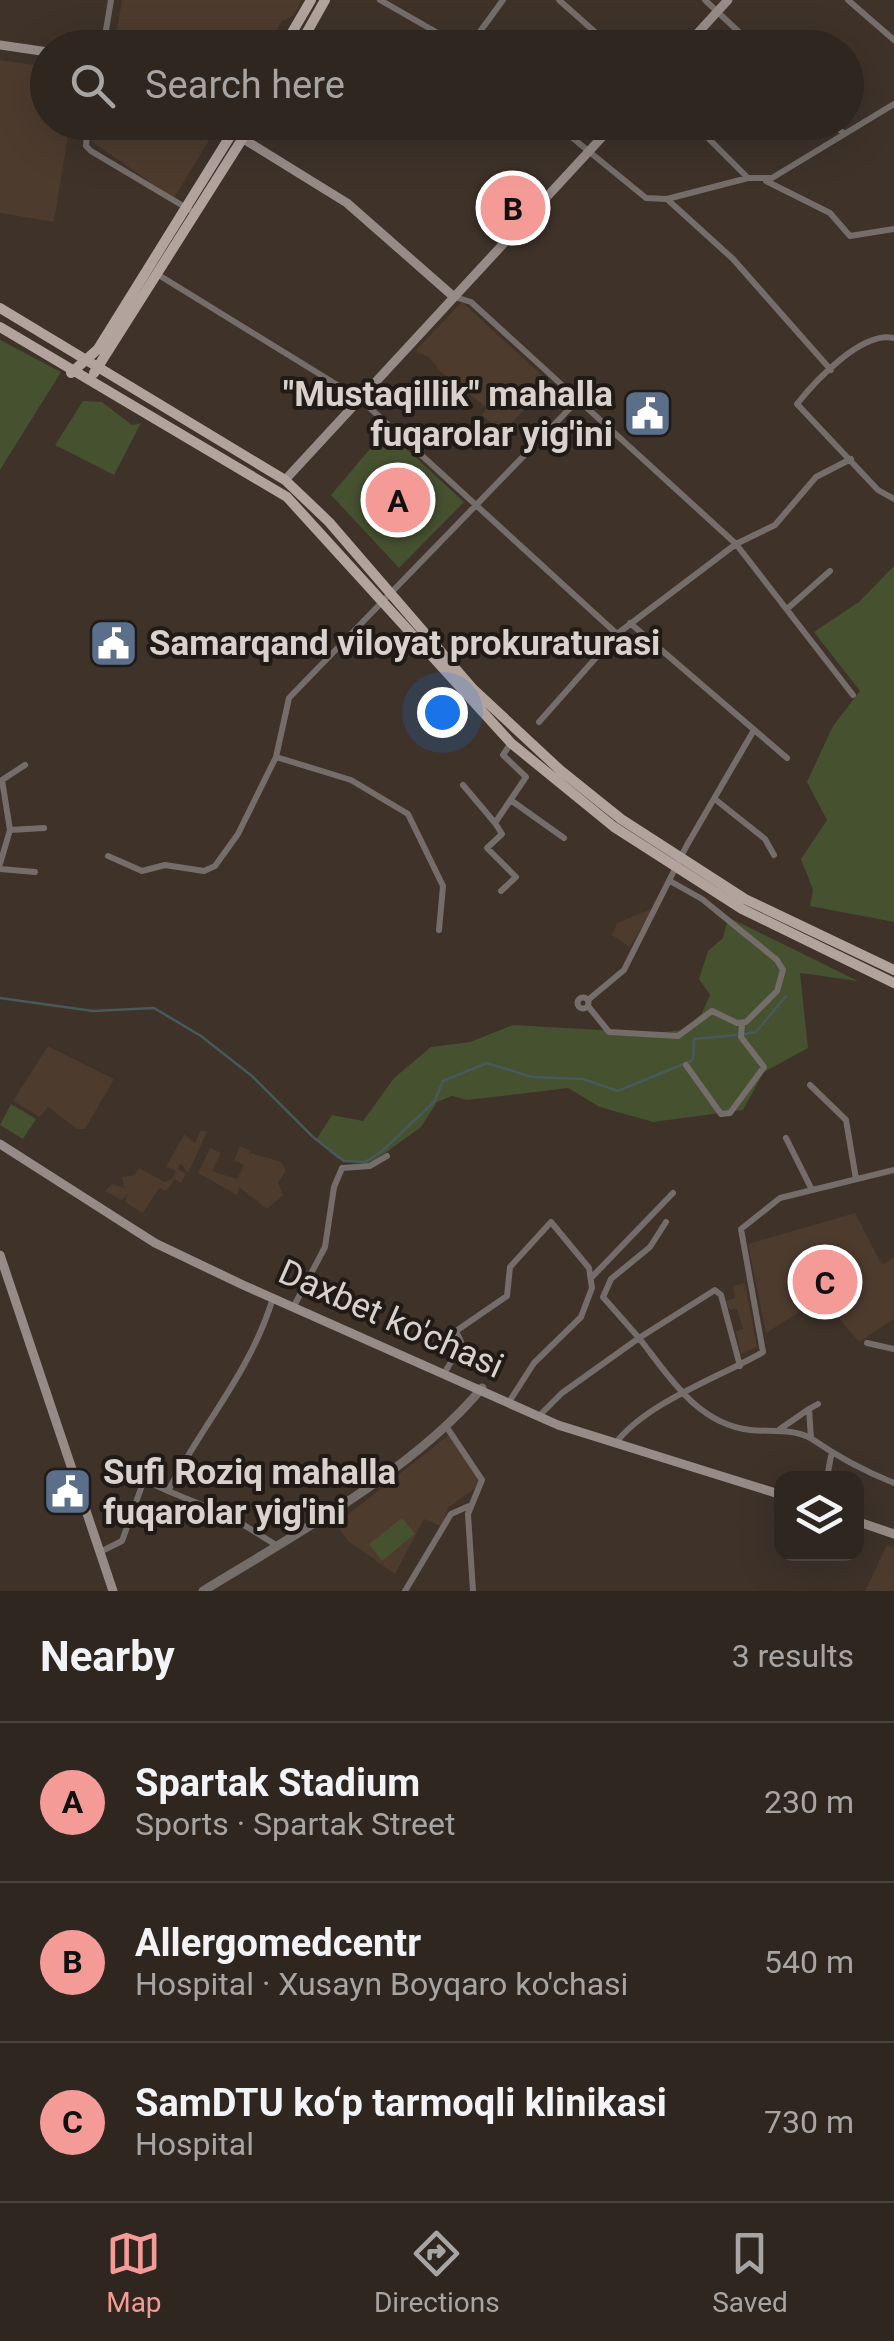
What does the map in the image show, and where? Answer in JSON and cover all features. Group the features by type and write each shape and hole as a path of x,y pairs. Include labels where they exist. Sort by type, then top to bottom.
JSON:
{"main road":[{"path":"294,30 312,0"},
{"path":"308,30 325,0"},
{"path":"701,30 728,0"},
{"path":"0,46 30,50"},
{"path":"85,380 98,370 233,140"},
{"path":"250,140 347,203 454,297"},
{"path":"285,480 600,140"},
{"path":"71,372 98,349 191,211"},
{"path":"0,308 285,480 473,689 524,738 679,865 894,970"},
{"path":"0,327 287,497 387,593 511,743 742,909 894,983"},
{"name":"Daxbet ko'chasi","path":"0,1144 158,1244 273,1297 539,1416 614,1445 774,1493"},
{"path":"0,1255 113,1591"},
{"path":"864,1524 894,1534"}],"street":[{"path":"106,30 111,0"},
{"path":"380,0 434,30"},
{"path":"480,30 503,0"},
{"path":"559,0 593,30"},
{"path":"705,0 738,30"},
{"path":"848,0 894,40"},
{"path":"864,121 894,104"},
{"path":"86,140 91,151 191,211"},
{"path":"574,140 636,194 667,199 748,178 765,180 830,213 850,236 894,228"},
{"path":"710,140 748,178"},
{"path":"765,180 831,140"},
{"path":"667,199 733,259 831,370"},
{"path":"157,274 360,399 478,502 617,634"},
{"path":"454,297 471,302 576,402 736,544 853,694"},
{"path":"894,338 874,338 831,370 797,404 878,490 894,499"},
{"path":"108,856 142,871 165,865 211,869 238,834 276,758 289,698 576,402"},
{"path":"539,722 630,623 736,544 776,525 816,477 850,459"},
{"path":"786,609 830,570"},
{"path":"630,623 787,758"},
{"path":"742,1024 712,1011 678,1036 616,1033 601,1028 588,1003 624,970 754,730"},
{"path":"495,822 526,777 505,759 504,751 511,743"},
{"path":"276,758 351,780 408,814 443,886 439,930"},
{"path":"25,765 2,780 10,830 0,867 35,872"},
{"path":"464,785 502,833 487,850 516,880 501,891"},
{"path":"716,800 765,839 774,855"},
{"path":"512,802 564,838"},
{"path":"10,830 44,828"},
{"path":"670,881 702,900 781,965 777,991 742,1024 741,1037 764,1067 730,1113 721,1114 686,1065"},
{"path":"810,1085 846,1120 856,1179"},
{"path":"786,1138 812,1190"},
{"path":"294,1306 325,1248 334,1187 342,1168 370,1166 387,1156"},
{"path":"614,1445 627,1431 682,1395 764,1352 740,1233 773,1202 894,1170"},
{"path":"509,1402 534,1362 580,1317 592,1279 673,1193"},
{"path":"445,1372 462,1344 456,1331 508,1296 510,1267 551,1222 592,1279"},
{"path":"666,1222 650,1247 618,1272 605,1290 606,1301 682,1395 737,1427 779,1429 811,1438 832,1456 894,1483"},
{"path":"539,1416 562,1393 715,1290 720,1295 740,1366"},
{"path":"168,1491 193,1442 250,1362 273,1297"},
{"path":"867,1344 894,1349"},
{"path":"203,1591 322,1519 446,1426 482,1388"},
{"path":"779,1429 818,1404"},
{"path":"809,1410 811,1438"},
{"path":"446,1426 482,1480 469,1506 473,1591"},
{"path":"829,1471 832,1456"},
{"path":"100,1552 122,1542 144,1480 231,1517 276,1545"},
{"path":"405,1591 451,1514 469,1506"}],"shaded area":[{"path":"122,0 302,0 293,16 282,21 276,30 117,30"},
{"path":"0,60 30,64 30,140 67,140 54,222 0,213"},
{"path":"92,140 209,140 174,198"},
{"path":"462,302 550,383 502,433 482,415 487,408 440,371 429,357 415,351"},
{"path":"653,908 630,947 612,935 617,923"},
{"path":"48,1046 114,1079 85,1129 77,1129 48,1107 40,1117 13,1101"},
{"path":"201,1130 207,1132 188,1173 180,1163 178,1169 186,1174 181,1183 175,1179 166,1191 159,1188 143,1213 125,1202 128,1193 122,1200 105,1191 112,1184 124,1188 122,1177 134,1175 139,1168 165,1182 173,1178 176,1171 166,1167 184,1134 195,1143"},
{"path":"240,1146 250,1151 249,1156 251,1153 281,1162 286,1170 278,1183 283,1195 267,1209 239,1187 237,1195 198,1173 210,1148 221,1153 212,1171 237,1179 244,1165 234,1160"},
{"path":"855,1213 882,1265 894,1257 894,1319 859,1342 822,1298 766,1333 748,1244"},
{"path":"745,1283 757,1347 741,1354 736,1331 743,1329 737,1309 729,1310 726,1301 735,1298 733,1286"},
{"path":"449,1435 482,1483 448,1508 442,1527 424,1519 395,1574 348,1541 336,1524"},
{"path":"887,1545 894,1548 894,1591 865,1591"}],"green space":[{"path":"0,340 61,372 0,470"},
{"path":"83,401 102,402 132,425 141,423 114,475 55,445"},
{"path":"386,430 464,502 399,568 331,495"},
{"path":"894,566 894,922 810,906 813,890 801,859 827,820 807,782 833,726 860,691 814,632 859,602"},
{"path":"728,917 858,981 800,973 808,1048 764,1072 743,1110 653,1122 600,1107 568,1088 467,1100 452,1096 437,1102 421,1127 370,1164 338,1159 316,1140 332,1115 363,1121 394,1078 431,1047 470,1042 513,1025 654,1033 684,1030 702,1013 710,995 699,979 708,951 723,938"},
{"path":"11,1104 36,1119 23,1139 0,1125"},
{"path":"402,1518 415,1534 382,1561 369,1544"}],"waterway":[{"path":"745,1034 756,1032 786,996"},
{"path":"0,998 93,1011 154,1008 201,1036 252,1076 313,1137 344,1161 365,1162 381,1152 434,1102 443,1081 487,1063 532,1077 583,1079 618,1091 693,1060 694,1039 736,1035"}],"place":[{"name":"Allergomedcentr","path":"513,208"},
{"name":"\"Mustaqillik\" mahalla fuqarolar yig'ini","path":"648,414"},
{"name":"Spartak Stadium","path":"398,500"},
{"name":"Samarqand viloyat prokuraturasi","path":"114,643"},
{"name":"SamDTU ko‘p tarmoqli klinikasi","path":"825,1282"},
{"name":"Sufi Roziq mahalla fuqarolar yig'ini","path":"68,1492"}]}
